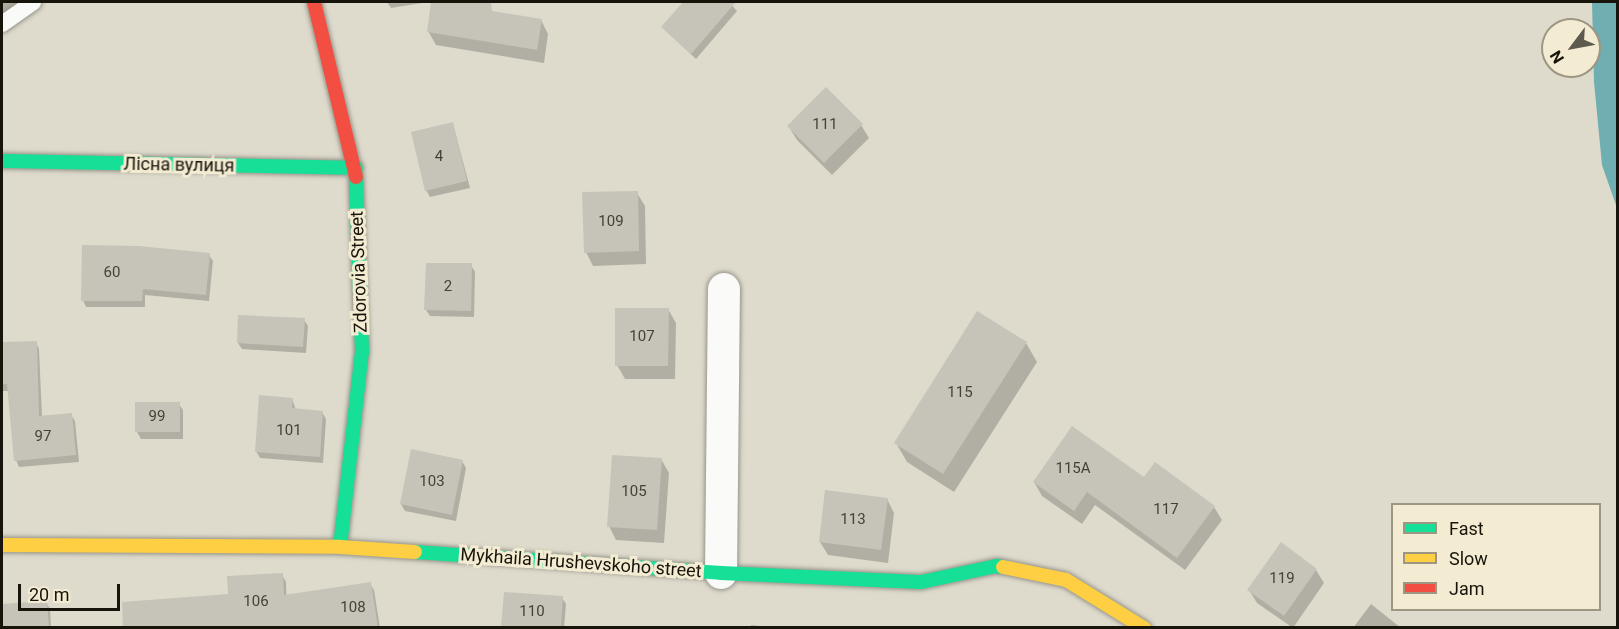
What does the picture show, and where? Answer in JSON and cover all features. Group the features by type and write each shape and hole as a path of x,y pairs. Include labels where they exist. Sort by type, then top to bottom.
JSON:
{"street":[{"name":"Zdorovia Street","path":"315,2 356,168 362,351 340,547"},
{"name":"Лісна вулиця","path":"2,161 356,168"},
{"path":"721,573 724,289"},
{"name":"Mykhaila Hrushevskoho street","path":"2,545 340,547 721,573 921,582 996,566 1066,580 1144,627"}],"lane":[{"path":"2,24 33,2"}],"water":[{"path":"1592,2 1617,2 1617,208 1602,165 1594,78 1601,78 1601,18 1592,18"}],"building":[{"path":"431,2 491,2 492,11 542,19 537,50 427,32"},
{"path":"683,2 736,2 691,54 661,27"},
{"path":"826,87 863,124 824,163 787,126"},
{"path":"453,122 467,181 425,191 411,132"},
{"path":"638,191 639,251 584,253 582,192"},
{"path":"82,245 139,246 210,253 206,295 143,289 142,301 81,301"},
{"path":"426,263 472,263 471,311 424,310"},
{"path":"615,308 669,308 668,366 615,366"},
{"path":"977,311 1027,342 943,474 894,443"},
{"path":"238,315 305,318 303,347 237,343"},
{"path":"37,341 39,416 72,413 76,455 14,461 7,384 2,384 2,342"},
{"path":"259,395 293,398 292,408 323,411 320,457 255,452"},
{"path":"135,402 180,402 180,432 135,432"},
{"path":"1072,426 1144,477 1155,462 1215,506 1177,558 1087,492 1074,511 1033,482"},
{"path":"411,449 463,460 452,515 400,504"},
{"path":"612,455 662,458 657,530 607,527"},
{"path":"825,490 888,498 881,550 819,542"},
{"path":"1281,542 1317,569 1284,616 1247,590"},
{"path":"283,573 284,595 371,582 378,627 123,627 122,602 228,594 227,576"},
{"path":"504,592 563,596 561,627 501,627"},
{"path":"47,601 49,627 2,627 2,604"}],"traffic: fast":[{"path":"2,161 356,168"},
{"path":"340,547 362,351 356,177"},
{"path":"415,552 721,573 921,582 996,566 1003,567"}],"traffic: slow":[{"path":"2,545 340,547 415,552"},
{"path":"1003,567 1066,580 1144,628"}],"traffic: jam":[{"path":"314,2 356,177"}]}
